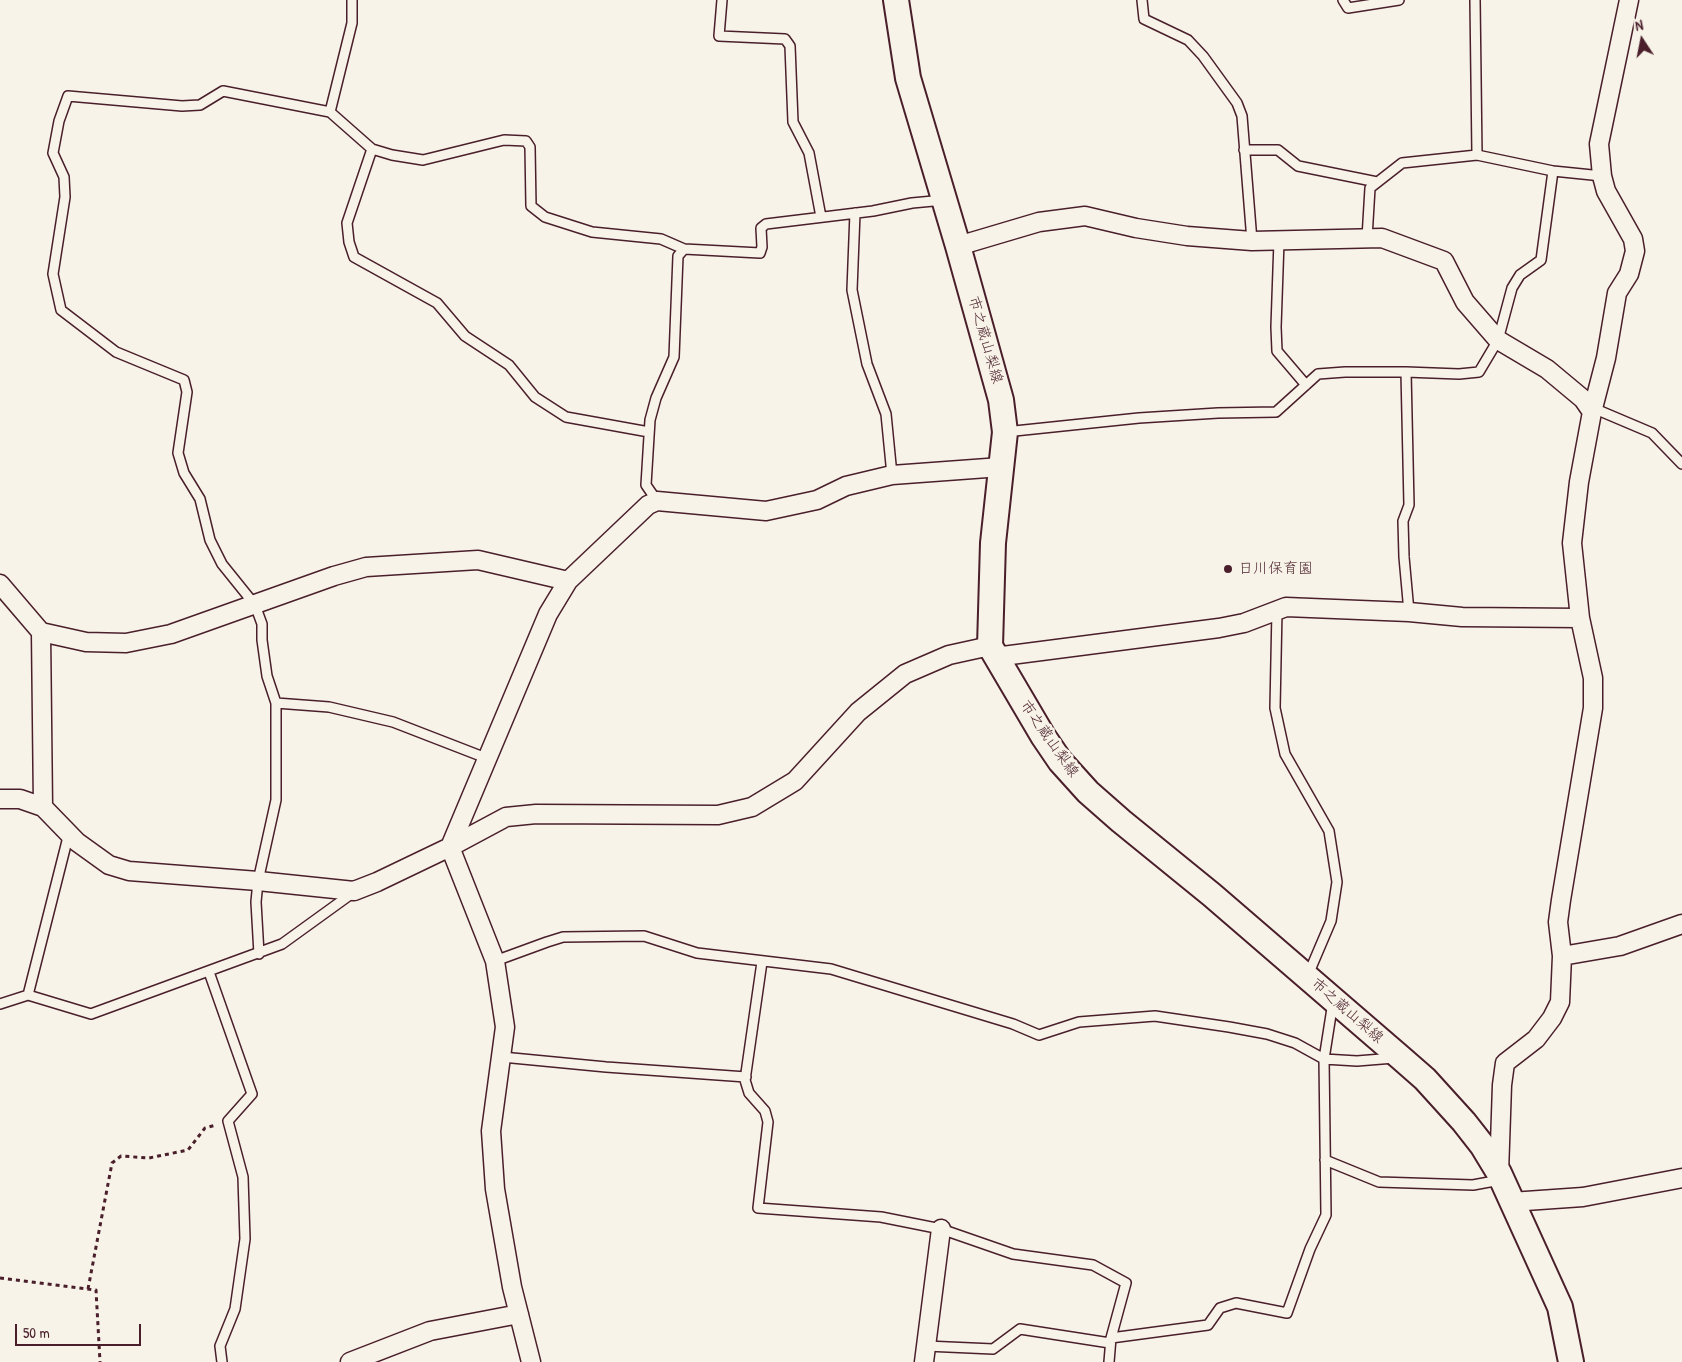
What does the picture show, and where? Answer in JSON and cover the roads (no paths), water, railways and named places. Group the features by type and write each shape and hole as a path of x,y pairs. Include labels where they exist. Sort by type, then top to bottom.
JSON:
{"main road":[{"name":"市之蔵山梨線","path":"896,0 908,78 945,200 1001,400 1005,432 993,543 992,651 1043,736 1073,776 1121,821 1212,896 1425,1079 1458,1115 1482,1145 1512,1202 1560,1308 1571,1362"}],"street":[{"path":"1500,1176 1502,1085 1505,1063 1536,1039 1552,1018 1560,1002 1562,956 1558,922 1593,708 1593,678 1580,618 1572,543 1579,482 1593,410 1606,358 1617,294 1629,274 1635,251 1633,238 1606,191 1602,176 1599,144 1629,0"},
{"path":"958,246 1039,222 1085,216 1136,228 1187,236 1252,241 1382,238 1444,261 1464,302 1498,340 1547,369 1583,399 1593,410"},
{"path":"531,1362 512,1287 495,1189 491,1131 505,1028 495,961 450,847 548,614 568,581 648,505 657,501 766,511 817,500 846,486 892,475 1001,467"},
{"path":"0,584 40,632 86,642 126,643 171,634 334,576 366,567 478,560 568,581"},
{"path":"0,799 20,799 44,807 77,842 109,865 130,871 354,891 450,847 506,817 536,814 718,815 752,807 795,780 858,712 905,674 950,655 1101,644 1219,628 1244,623 1286,607 1409,612 1462,617 1580,618"},
{"path":"40,632 44,807"},
{"path":"1562,956 1620,946 1682,924"},
{"path":"1512,1202 1583,1197 1682,1178"},
{"path":"925,1354 941,1229"},
{"path":"350,1362 430,1331 519,1314"}],"lane":[{"path":"330,112 352,23 352,0"},
{"path":"722,0 719,36 785,39 790,46 793,122 809,153 821,217"},
{"path":"1142,0 1144,19 1188,40 1226,86 1237,103 1242,116 1252,241"},
{"path":"1343,0 1348,8 1399,0"},
{"path":"1475,0 1477,155"},
{"path":"259,954 256,902 258,881 276,800 276,703 267,676 262,640 262,624 254,605 222,564 210,540 200,499 184,473 178,453 187,392 184,380 116,352 61,310 53,274 65,197 64,177 53,153 59,121 68,96 182,106 200,105 223,91 330,112 372,148 392,155 423,160 504,140 526,141 530,147 531,206 545,218 592,232 661,239 684,249 760,253 762,247 760,228 766,224 855,214 912,203 945,200"},
{"path":"372,148 347,223 349,242 354,257 437,302 465,336 509,365 536,397 566,417 649,432"},
{"path":"1244,150 1278,150 1298,166 1377,182"},
{"path":"1367,238 1370,188 1402,163 1477,155 1553,171 1602,176"},
{"path":"1005,432 1139,418 1218,413 1276,412 1318,374 1406,372 1459,374 1479,372 1498,340 1512,288 1520,276 1541,260 1553,171"},
{"path":"855,214 852,290 867,364 886,414 892,475"},
{"path":"1279,240 1277,352 1306,385"},
{"path":"657,501 646,484 650,420 656,398 674,357 678,256 684,249"},
{"path":"1406,372 1409,505 1403,521 1409,612"},
{"path":"1593,410 1652,434 1682,464"},
{"path":"1277,610 1275,708 1285,754 1329,831 1337,882 1330,921 1307,977"},
{"path":"276,703 329,707 393,722 486,758"},
{"path":"28,996 69,833"},
{"path":"0,1004 28,996 91,1014 282,944 354,891"},
{"path":"495,961 563,937 644,936 697,953 831,969 1013,1024 1038,1035 1079,1022 1155,1016 1229,1026 1268,1034 1295,1043 1324,1059 1357,1061 1401,1058"},
{"path":"762,962 746,1077 749,1093 765,1111 768,1122 758,1208 881,1217 941,1229 1013,1254 1093,1265 1126,1283 1111,1340 1109,1362"},
{"path":"209,972 252,1094 228,1121 243,1177 245,1239 235,1309 220,1346 222,1362"},
{"path":"925,1354 992,1348 1020,1329 1111,1340 1208,1326 1220,1308 1236,1303 1287,1313 1310,1249 1326,1214 1324,1059 1334,1000"},
{"path":"502,1057 746,1077"},
{"path":"1325,1160 1379,1182 1473,1185 1500,1176"}],"place":[{"name":"日川保育園","path":"1228,569"}]}
